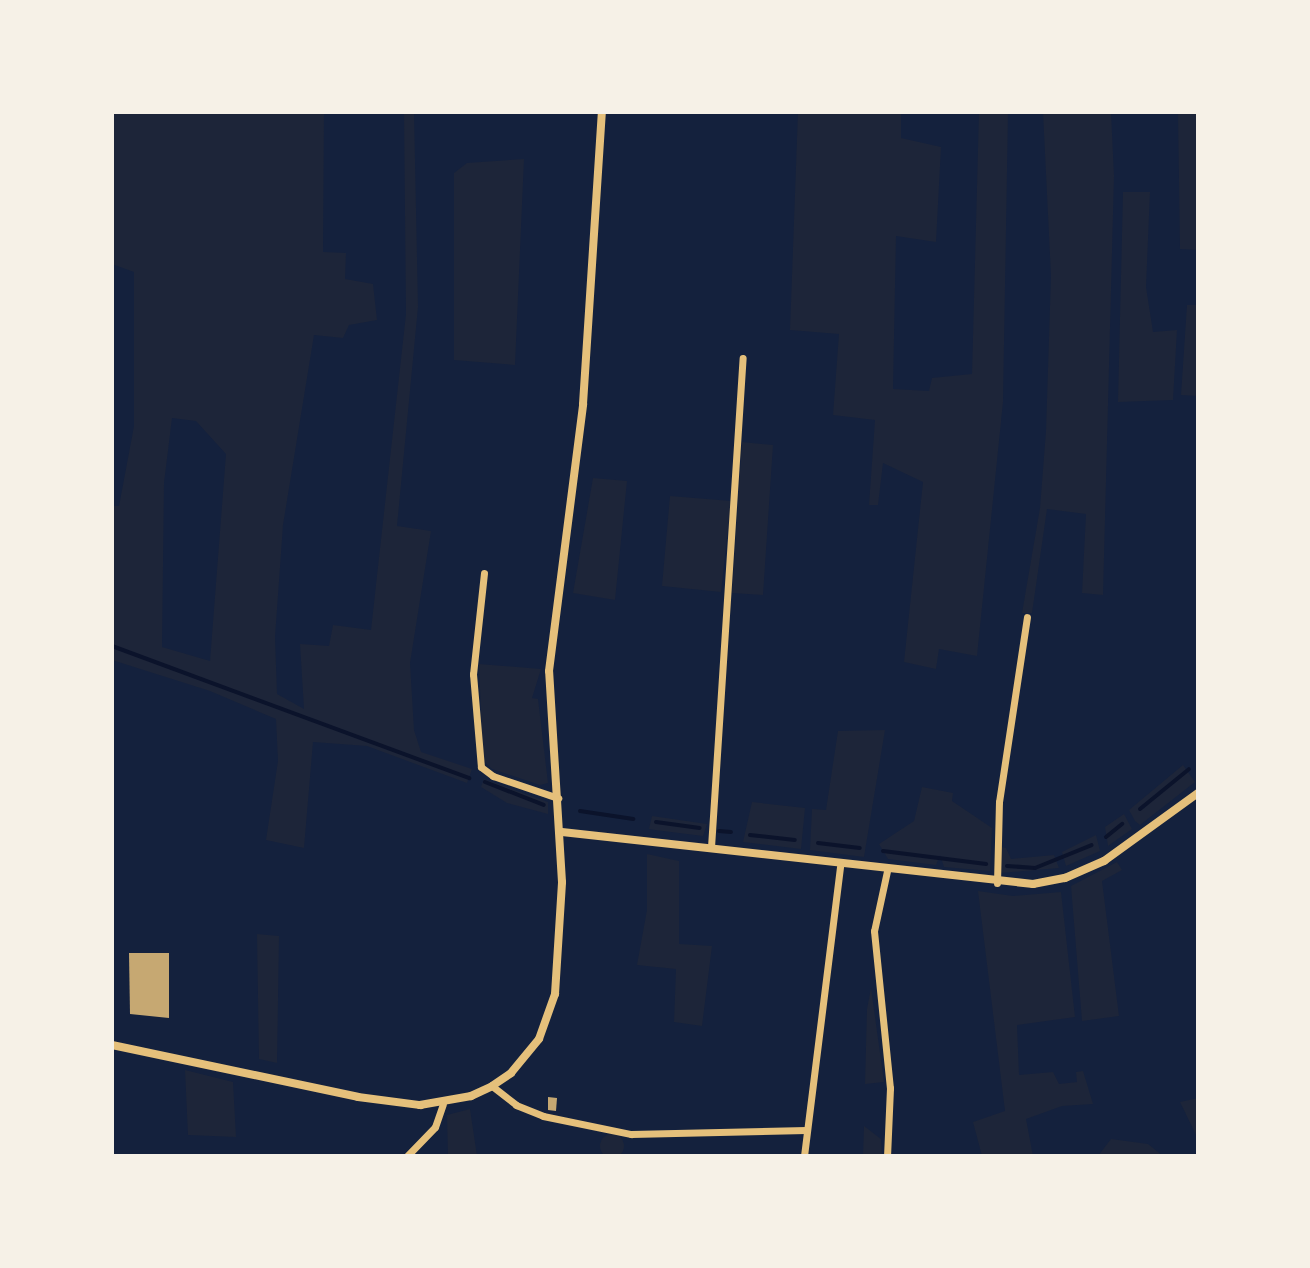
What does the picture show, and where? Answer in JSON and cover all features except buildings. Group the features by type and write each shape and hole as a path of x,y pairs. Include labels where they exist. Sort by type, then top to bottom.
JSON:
{"street":[{"path":"112,1045 378,1101 443,1104 492,1086 527,1057 552,1004 562,832 549,671 583,404 602,112"},
{"path":"711,847 743,358"},
{"path":"484,573 473,674 481,767 493,776 558,798"},
{"path":"997,883 999,802 1027,617"},
{"path":"562,832 711,847 887,871 1033,884 1078,874 1124,849 1198,793"},
{"path":"804,1156 806,1130 813,1106 840,865"},
{"path":"887,871 874,931 890,1088 887,1156"},
{"path":"492,1086 516,1105 543,1116 631,1134 806,1130"},
{"path":"407,1156 435,1127 443,1104"}],"shaded area":[{"path":"112,112 324,112 323,252 346,253 345,279 373,284 377,320 349,325 343,338 314,335 283,525 275,637 277,694 304,709 300,644 329,646 333,625 371,630 406,314 404,112 414,112 418,307 397,526 431,531 410,663 414,730 421,752 472,769 467,783 367,746 313,742 304,848 266,840 278,761 276,719 210,691 112,660 112,506 119,506 134,426 134,272 112,264","holes":["172,418 196,421 226,454 210,661 162,647 164,483"]},
{"path":"798,112 901,112 901,138 941,147 936,242 896,236 893,389 929,391 932,378 972,374 979,112 1008,112 1003,402 977,656 939,649 936,669 904,662 923,482 883,463 878,505 869,505 875,420 833,415 839,334 790,330"},
{"path":"1043,112 1111,112 1114,176 1103,595 1082,593 1086,514 1047,509 1032,613 1022,613 1040,508 1046,431 1051,276"},
{"path":"1178,112 1198,112 1198,250 1180,249"},
{"path":"524,159 515,365 454,360 454,173 467,163"},
{"path":"1123,192 1150,192 1146,287 1153,332 1177,330 1173,400 1118,402"},
{"path":"1187,305 1198,305 1198,396 1181,395"},
{"path":"742,442 773,445 763,595 732,593"},
{"path":"593,478 627,481 615,600 573,593"},
{"path":"670,496 731,501 721,592 662,586"},
{"path":"479,664 541,669 532,698 538,699 548,783 540,785 492,769 483,760"},
{"path":"885,730 864,857 810,850 812,809 826,810 838,731"},
{"path":"1183,765 1195,782 1140,825 1129,810"},
{"path":"484,779 548,802 548,814 507,803 481,787"},
{"path":"922,787 953,793 952,801 992,828 990,871 944,867 940,855 936,865 888,859 879,844 914,821"},
{"path":"752,802 805,808 801,849 743,842"},
{"path":"1124,814 1132,829 1108,846 1105,827"},
{"path":"652,816 707,824 703,836 655,830 649,829"},
{"path":"1096,835 1100,851 1066,866 1062,852"},
{"path":"998,846 1006,848 1011,859 1054,855 1059,868 1000,873"},
{"path":"647,854 679,861 679,944 712,946 702,1026 674,1022 676,969 637,965 647,910"},
{"path":"1117,862 1122,870 1102,881 1119,1016 1082,1021 1071,886"},
{"path":"978,891 1013,896 1061,892 1075,1017 1017,1025 1019,1075 1053,1072 1059,1084 1077,1082 1076,1072 1083,1071 1093,1104 1062,1106 1026,1119 1033,1156 982,1156 973,1122 1005,1111"},
{"path":"257,934 279,936 277,1063 259,1059"},
{"path":"871,988 884,1082 865,1084 867,1009"},
{"path":"185,1070 233,1082 236,1137 188,1135"},
{"path":"1198,1098 1198,1139 1180,1102"},
{"path":"470,1109 477,1156 448,1156 447,1115"},
{"path":"864,1126 881,1139 882,1156 863,1156"},
{"path":"612,1134 623,1141 624,1146 617,1157 612,1158 601,1151 600,1146 607,1135"},
{"path":"1111,1139 1148,1144 1163,1156 1098,1156"}],"waterway":[{"path":"112,646 469,778"},
{"path":"1140,809 1189,769"},
{"path":"485,782 544,805"},
{"path":"580,811 633,819"},
{"path":"656,822 700,828"},
{"path":"1106,837 1122,824"},
{"path":"719,831 731,832"},
{"path":"750,835 795,840"},
{"path":"818,843 860,848"},
{"path":"1007,866 1035,868 1092,845"},
{"path":"883,851 986,864"}]}
